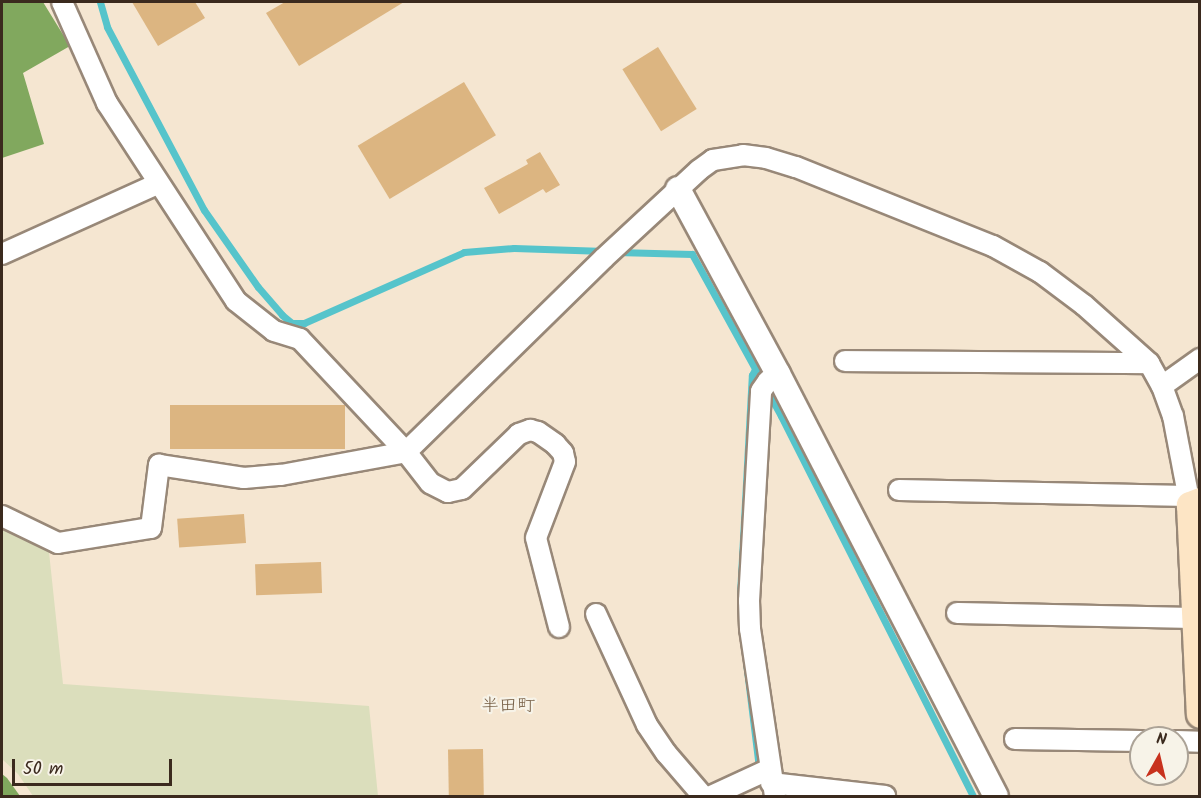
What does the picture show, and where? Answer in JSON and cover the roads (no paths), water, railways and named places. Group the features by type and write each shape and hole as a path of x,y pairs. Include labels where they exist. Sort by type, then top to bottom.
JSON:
{"main road":[{"path":"1193,500 1195,618 1200,714"}],"street":[{"path":"63,2 107,103 157,184 236,301 273,331 300,339 406,452 430,483 448,492 462,489 524,431 538,432 559,448 564,462 562,474 536,538 559,627"},
{"path":"2,516 58,543 151,528 159,465 244,478 281,475 406,452 611,251 678,189 713,160 744,155 766,158 796,167 993,246 1040,272 1084,305 1149,363 1162,386 1173,416 1193,500 899,490"},
{"path":"2,254 157,184"},
{"path":"678,189 769,382 996,796"},
{"path":"1162,386 1200,359"},
{"path":"845,361 1149,363"},
{"path":"767,779 750,629 749,601 769,382"},
{"path":"957,613 1195,618"},
{"path":"596,614 627,688 647,725 666,753 703,796"},
{"path":"1015,739 1129,741"},
{"path":"711,796 767,779 885,796"}],"waterway":[{"path":"100,2 107,27 204,210 258,287 292,323 304,323 464,252 514,248 605,251"},
{"path":"616,252 692,254 781,416 973,796"},
{"path":"740,594 752,375 755,369"},
{"path":"746,662 758,760 766,796"}],"district":[{"name":"半田町","path":"508,707"}]}
